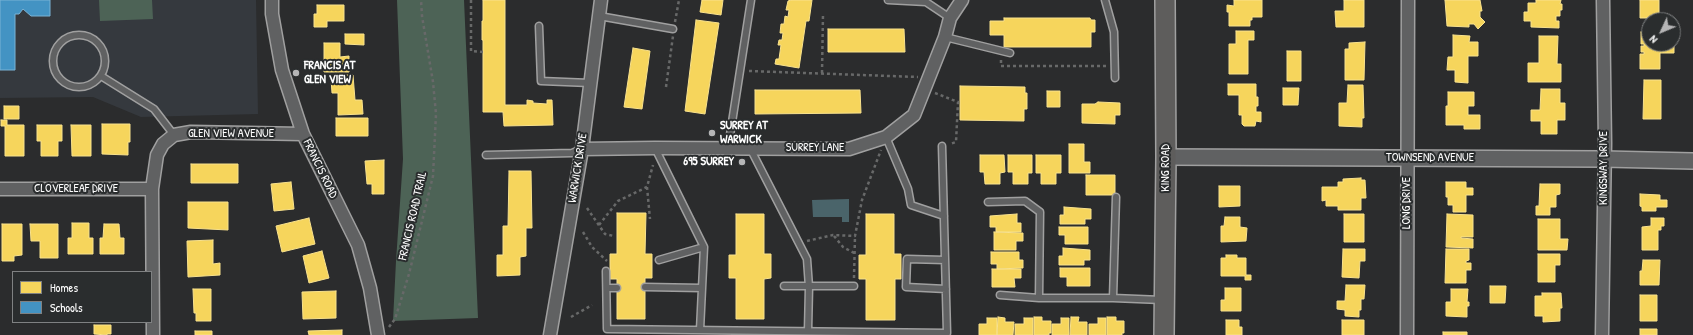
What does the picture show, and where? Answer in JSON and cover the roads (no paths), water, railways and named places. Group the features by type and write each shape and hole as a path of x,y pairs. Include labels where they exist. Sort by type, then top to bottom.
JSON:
{"main road":[{"name":"KING ROAD","path":"1164,335 1166,158 1165,0"}],"street":[{"name":"FRANCIS ROAD","path":"272,0 272,14 282,70 303,134 358,245 382,332"},
{"name":"WARWICK DRIVE","path":"550,335 582,149 601,0"},
{"name":"SURREY LANE","path":"582,149 849,149 886,137 914,115 945,37 950,18 962,0"},
{"name":"LONG DRIVE","path":"1407,335 1406,158 1408,0"},
{"name":"KINGSWAY DRIVE","path":"1602,335 1604,159 1603,0"},
{"name":"GLEN VIEW AVENUE","path":"153,335 152,189 157,155 163,144 174,135 190,132 303,134"},
{"name":"TOWNSEND AVENUE","path":"1166,158 1604,159 1693,161"},
{"name":"CLOVERLEAF DRIVE","path":"0,189 152,189"}],"lane":[{"path":"728,148 751,0"},
{"path":"888,0 926,2 950,18"},
{"path":"1105,0 1114,32 1115,78"},
{"path":"599,16 673,29"},
{"path":"539,26 541,81 590,83"},
{"path":"78,34 90,36 99,43 105,54 106,65 101,76 92,84 81,87 69,85 60,78 54,68 53,56 58,45 67,38 78,34"},
{"path":"945,37 1010,53"},
{"path":"101,76 154,109 174,135"},
{"path":"886,137 908,189 911,204 944,216"},
{"path":"606,271 607,329 947,333 942,146"},
{"path":"655,148 704,247 700,330"},
{"path":"750,148 807,259 809,287 808,331"},
{"path":"486,155 572,153 582,149"},
{"path":"1113,298 1116,197"},
{"path":"988,202 1025,201 1040,212 1040,298"},
{"path":"659,260 704,247"},
{"path":"945,260 907,259 906,287 946,289"},
{"path":"784,286 854,286"},
{"path":"645,287 702,288"},
{"path":"606,288 617,288"},
{"path":"1000,295 1040,298 1164,300"}],"water":[{"path":"849,199 849,222 842,222 842,217 813,217 812,200"}],"place":[{"name":"FRANCIS AT GLEN VIEW","path":"296,73"},
{"name":"SURREY AT WARWICK","path":"712,133"},
{"name":"695 SURREY","path":"742,162"}]}
